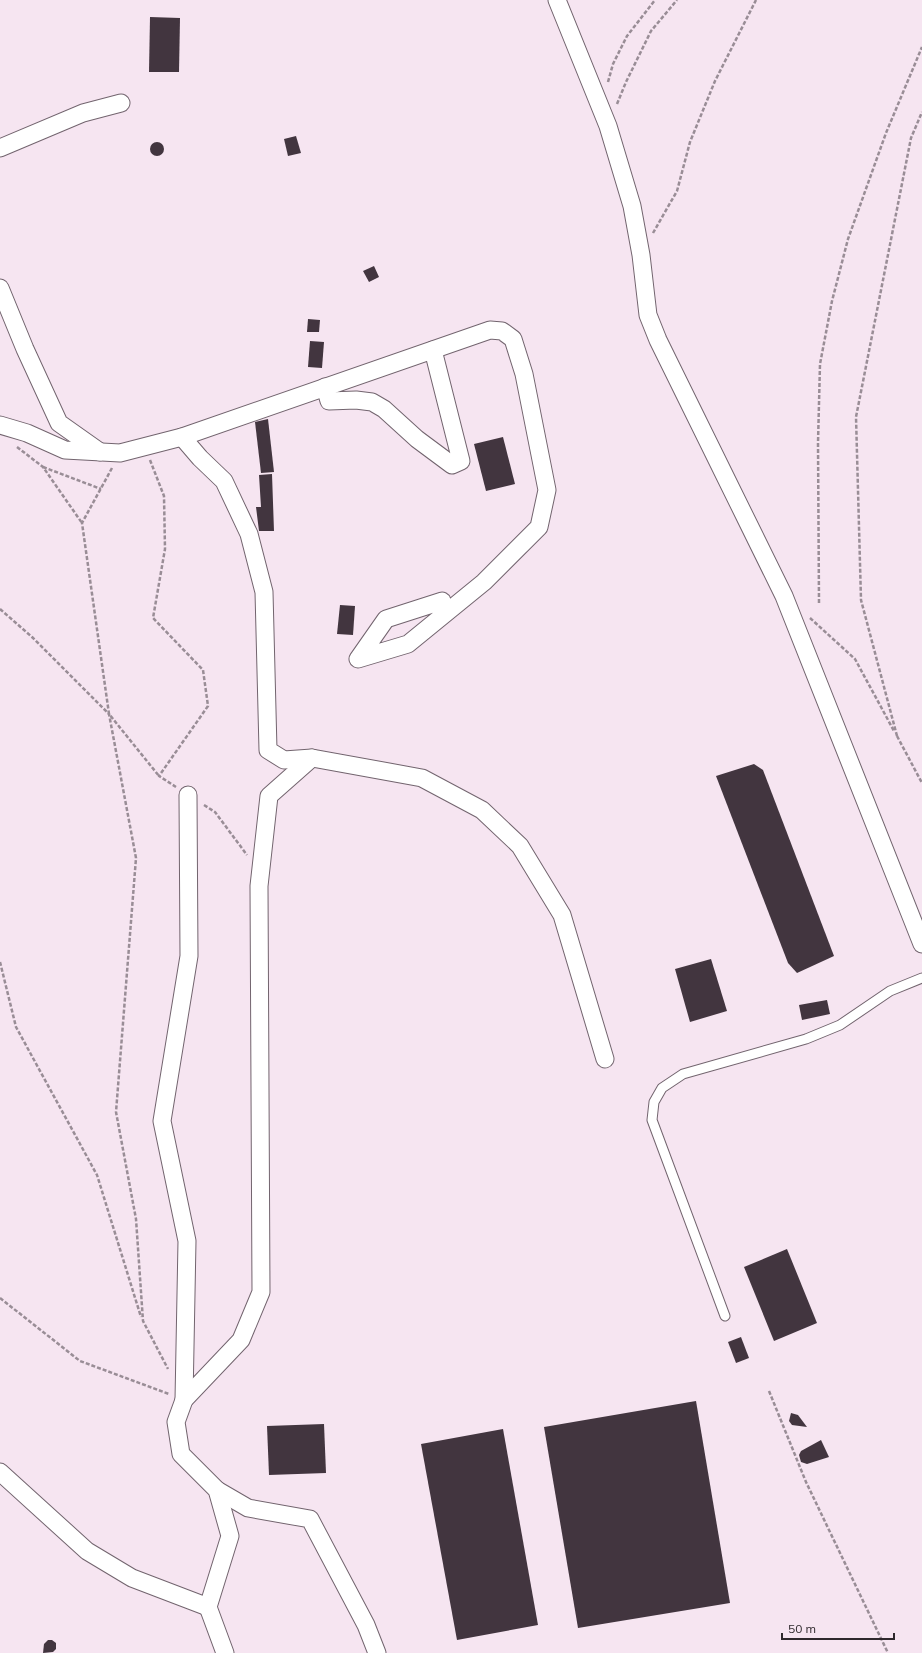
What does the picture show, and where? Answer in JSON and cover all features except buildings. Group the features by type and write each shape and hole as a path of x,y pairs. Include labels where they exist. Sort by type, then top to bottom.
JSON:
{"street":[{"path":"557,0 608,126 632,206 641,255 648,315 658,340 784,596 922,944"},
{"path":"0,148 83,113 121,103"},
{"path":"0,288 25,349 59,423 100,452"},
{"path":"0,425 27,433 65,450 120,453 182,437 490,330 502,331 513,339 524,374 547,490 539,527 484,582 408,644 358,659 386,619 442,600"},
{"path":"325,387 330,401 356,400 372,402 384,409 417,439 452,465 461,461 433,350"},
{"path":"182,437 200,458 224,481 249,534 264,592 268,750 284,760 312,758 422,778 482,810 520,846 562,915 605,1059"},
{"path":"184,1400 241,1340 261,1292 260,873 269,796 312,758"},
{"path":"188,795 189,956 162,1121 187,1241 184,1400 176,1422 181,1454 217,1490 248,1508 310,1519 366,1625 377,1653"},
{"path":"0,1472 87,1551 132,1578 208,1607"},
{"path":"217,1490 230,1536 208,1607 225,1653"}],"lane":[{"path":"725,1316 652,1120 654,1102 662,1088 683,1074 806,1040 840,1025 876,999 890,991 922,978"}],"path":[{"path":"600,105 614,64 627,36 655,0"},
{"path":"608,126 626,82 651,31 677,0"},
{"path":"641,255 677,191 690,142 715,81 756,0"},
{"path":"819,603 818,443 820,364 832,301 848,239 886,133 922,47"},
{"path":"897,736 861,600 856,417 910,138 922,112"},
{"path":"11,442 43,467 82,523 109,714 136,858 116,1112 136,1218 143,1321"},
{"path":"145,447 164,496 166,549 153,618 203,670 208,706 159,776"},
{"path":"82,523 120,453"},
{"path":"43,467 101,489"},
{"path":"0,609 32,637 109,714 159,776 215,812 260,873"},
{"path":"807,616 855,659 922,783"},
{"path":"0,962 16,1027 97,1175 143,1321 170,1374"},
{"path":"0,1298 80,1361 184,1400"},
{"path":"769,1391 806,1482 888,1653"}]}
